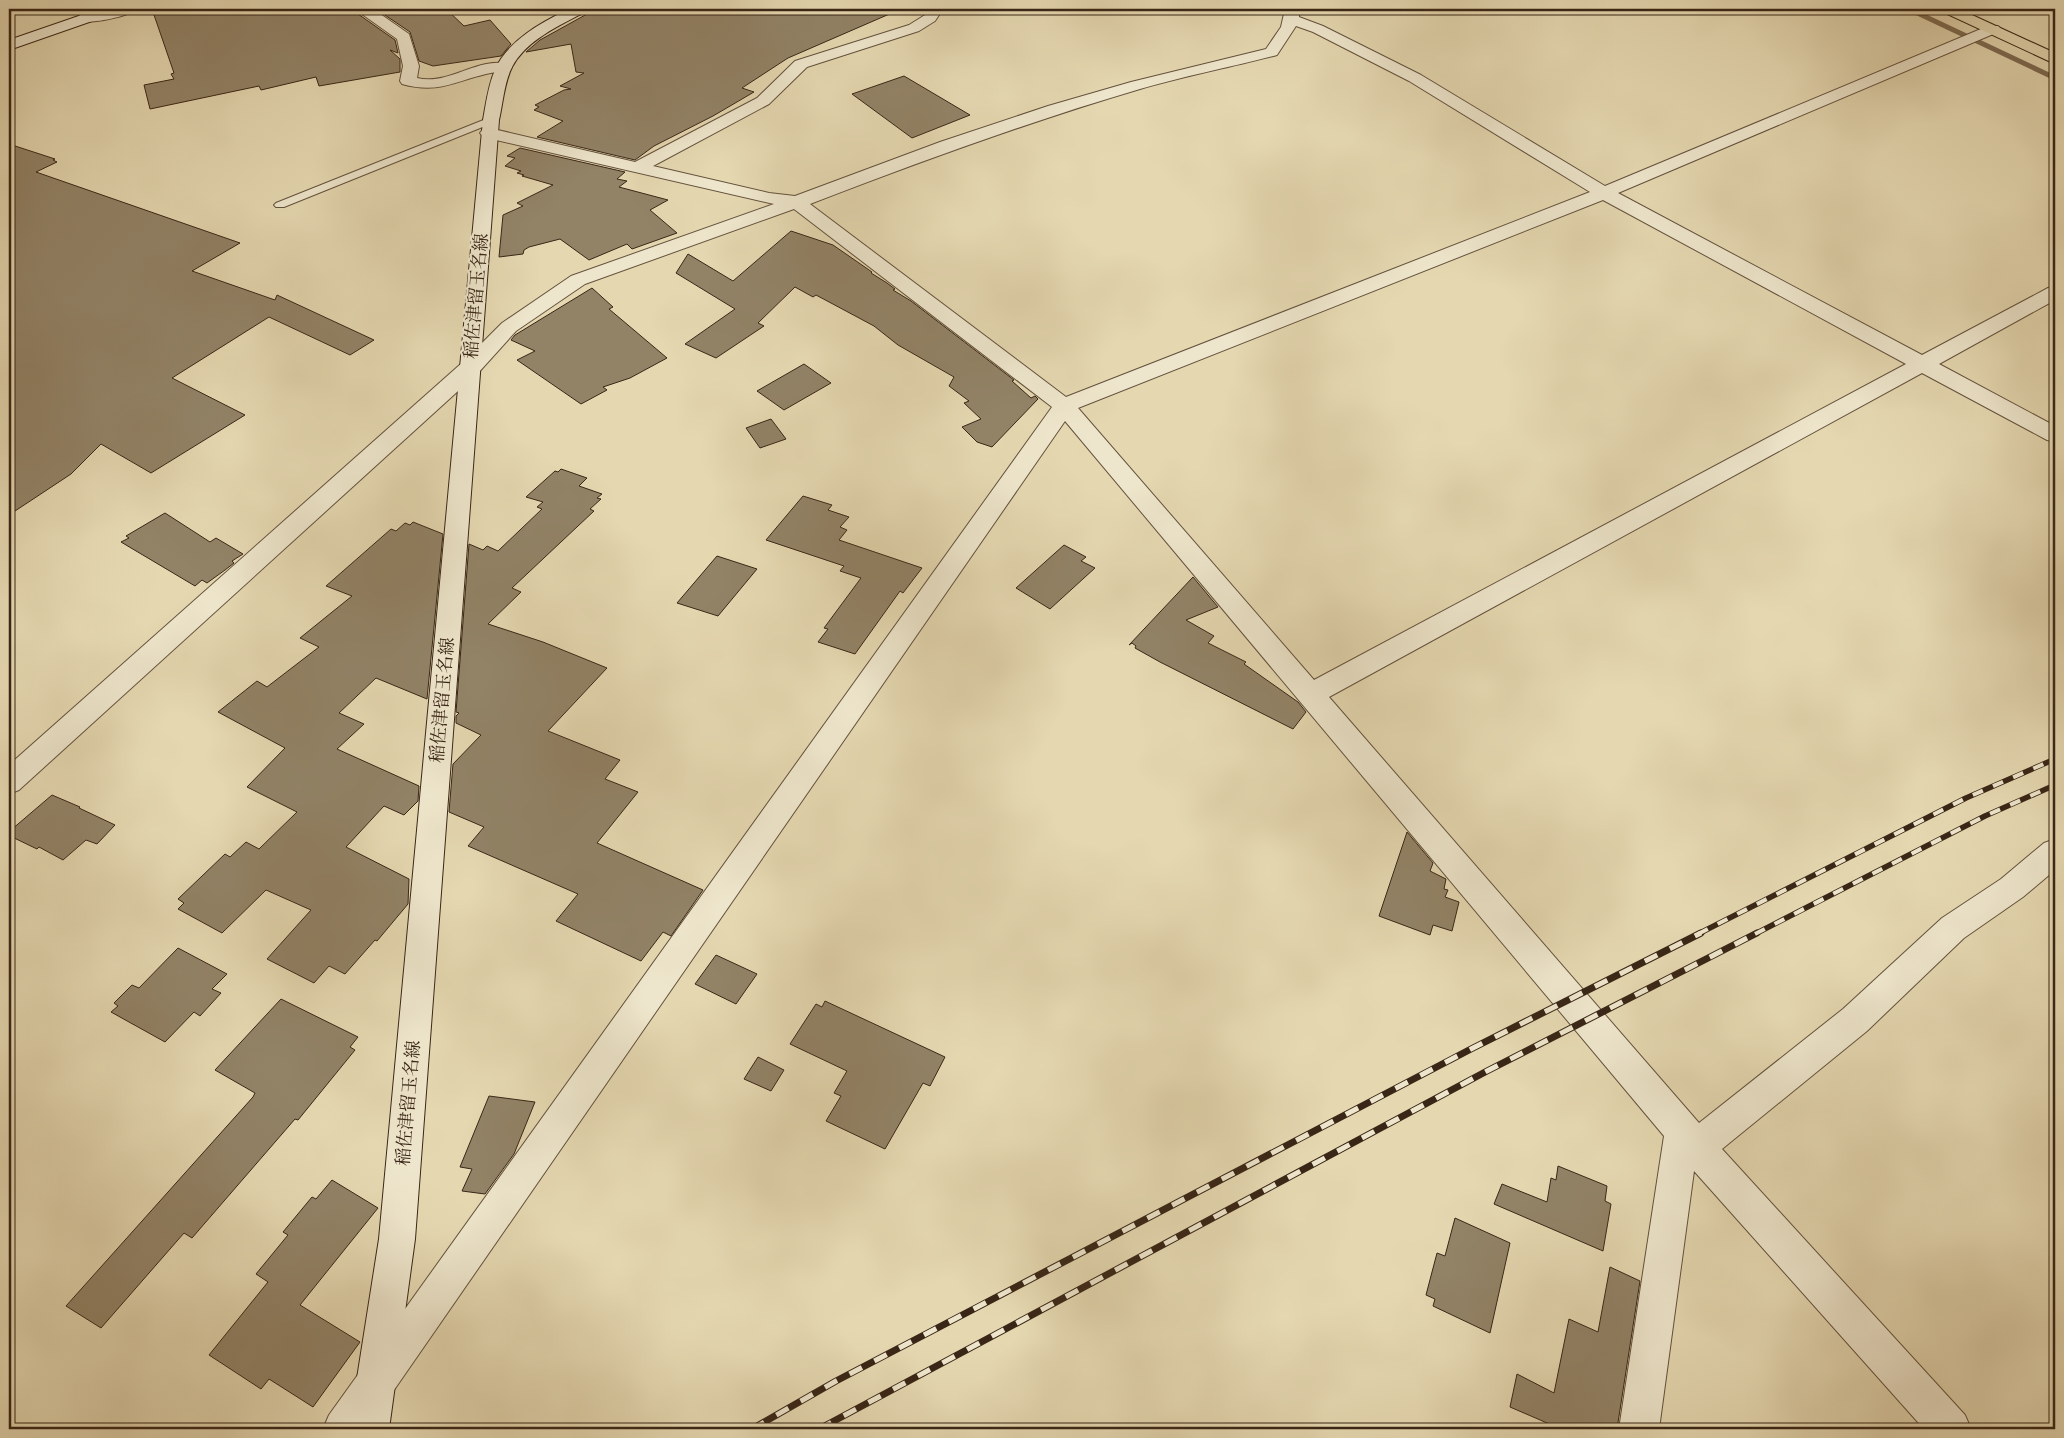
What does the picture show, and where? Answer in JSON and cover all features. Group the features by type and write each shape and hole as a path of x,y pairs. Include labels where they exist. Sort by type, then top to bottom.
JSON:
{"main road":[{"path":"1948,9 2055,58"}],"street":[{"path":"9,45 113,9"},
{"path":"85,18 128,9"},
{"path":"364,9 404,37 411,66 408,81 414,84 419,86 439,84 494,66 504,67"},
{"name":"稲佐津留玉名線","path":"369,1429 397,1239 490,127 504,67 524,44 557,20 580,9"},
{"path":"638,167 762,101 802,64 914,28 930,18 936,9"},
{"path":"9,782 471,367 509,327 578,280 946,146 1054,110 1137,85 1271,52 1286,35 1288,11 1318,29 1415,78 1604,193 2055,435"},
{"path":"343,1429 1064,406 1604,193 1993,29"},
{"path":"490,127 638,167 769,198 796,202 1064,406 1690,1139 1951,1429"},
{"path":"1310,695 2055,292"},
{"path":"1690,1139 1731,1118 1855,1020 1952,928 2012,888 2055,852"},
{"path":"1639,1429 1690,1139"}],"lane":[{"path":"280,204 490,127"}],"building":[{"path":"170,9 355,9 358,14 395,40 398,53 390,50 400,59 400,72 319,86 316,77 261,90 259,86 150,109 144,85 174,79 171,74 174,73 153,12"},
{"path":"376,9 446,9 464,26 490,20 511,44 501,56 433,66 419,61 410,32"},
{"path":"596,9 901,9 788,58 742,88 754,92 713,116 654,146 635,160 537,137 563,121 534,110 539,107 535,105 564,90 571,89 560,86 584,73 576,72 571,44 526,52 540,40"},
{"path":"904,76 970,115 912,138 852,94"},
{"path":"9,144 55,159 53,160 57,162 36,172 240,243 192,271 275,300 277,295 374,340 350,355 269,317 172,378 245,415 151,473 101,444 71,474 9,515"},
{"path":"520,148 625,172 617,179 627,181 619,187 668,200 650,210 677,233 632,249 627,244 589,260 560,239 529,247 524,250 523,254 499,257 503,215 523,206 517,203 553,185 522,176 524,175 517,173 521,171 505,166 515,158 507,156"},
{"path":"791,231 833,245 887,283 895,289 893,290 911,301 1014,380 1012,381 1031,398 1035,396 1038,399 992,447 977,442 962,427 981,419 964,403 969,401 949,386 954,377 898,345 874,326 816,295 813,297 795,287 758,323 764,326 716,358 685,344 735,309 676,273 688,254 733,281"},
{"path":"592,288 613,307 609,309 667,358 630,378 603,387 607,390 581,404 517,360 535,351 511,340 515,335"},
{"path":"804,364 831,383 784,410 757,391"},
{"path":"771,419 786,439 760,448 746,428"},
{"path":"561,469 587,478 579,486 602,494 597,498 601,499 590,509 594,511 512,588 521,592 488,624 543,642 607,668 548,731 620,760 605,779 638,792 597,843 703,890 671,936 663,932 641,961 556,921 578,894 468,846 484,827 449,812 453,764 481,735 456,723 456,716 459,713 456,712 469,544 483,550 487,546 498,551 542,509 537,507 543,502 526,497 555,471 558,472"},
{"path":"803,496 832,505 828,510 849,517 840,527 847,530 839,540 922,568 903,593 900,591 855,654 818,642 828,629 824,628 861,578 840,571 844,566 766,540"},
{"path":"165,513 210,542 216,538 243,554 207,583 202,580 195,586 121,542 129,538 126,536"},
{"path":"413,522 443,534 427,699 376,678 339,713 364,724 337,749 419,786 418,801 404,815 384,806 346,847 409,879 408,904 377,941 375,940 345,974 329,966 314,983 267,959 311,910 266,890 222,933 178,909 184,903 178,899 225,854 230,857 246,842 259,849 297,812 247,787 285,748 218,712 257,681 267,687 319,647 300,638 352,596 326,586 391,529 396,531 405,523 410,525"},
{"path":"1064,545 1086,557 1081,561 1095,568 1050,609 1016,588"},
{"path":"717,556 757,569 718,616 677,603"},
{"path":"1193,577 1218,607 1186,620 1214,636 1208,643 1246,662 1244,664 1298,702 1306,712 1293,729 1160,662 1135,648 1136,646 1132,643 1129,645"},
{"path":"52,795 115,825 97,844 86,840 63,860 39,847 37,849 10,836 14,832 11,830"},
{"path":"1407,832 1433,863 1430,871 1446,879 1444,889 1448,890 1445,897 1459,902 1452,931 1433,925 1430,935 1379,916"},
{"path":"178,948 227,974 212,989 221,993 200,1016 194,1012 165,1042 111,1012 118,1006 114,1003 132,985 139,988"},
{"path":"716,955 757,974 736,1004 695,984"},
{"path":"281,999 358,1037 350,1047 355,1050 298,1120 295,1119 192,1238 184,1233 101,1328 66,1306 253,1097 255,1093 215,1070"},
{"path":"825,1001 945,1057 930,1086 923,1083 885,1149 826,1121 841,1096 834,1093 847,1071 790,1044 816,1004 822,1007"},
{"path":"758,1057 784,1070 771,1091 744,1079"},
{"path":"489,1096 535,1102 514,1154 485,1194 462,1191 472,1169 460,1167"},
{"path":"1558,1166 1607,1186 1605,1201 1611,1204 1603,1251 1494,1204 1502,1184 1547,1202 1551,1178 1556,1180"},
{"path":"332,1180 378,1208 300,1305 360,1342 313,1407 269,1379 261,1389 209,1355 268,1282 256,1274 288,1235 283,1232 312,1197 316,1199"},
{"path":"1455,1218 1510,1243 1490,1333 1433,1306 1435,1299 1426,1295 1437,1253 1445,1256"},
{"path":"1610,1267 1640,1281 1617,1429 1561,1429 1510,1407 1517,1374 1554,1393 1569,1319 1598,1332"}],"waterway":[{"path":"1909,9 2055,78"}],"railway":[{"path":"1698,934 1966,798 2055,759"},
{"path":"1755,934 1985,816 2055,785"},
{"path":"752,1429 836,1381 1471,1049 1701,933"},
{"path":"819,1429 1487,1071 1757,933"}]}
